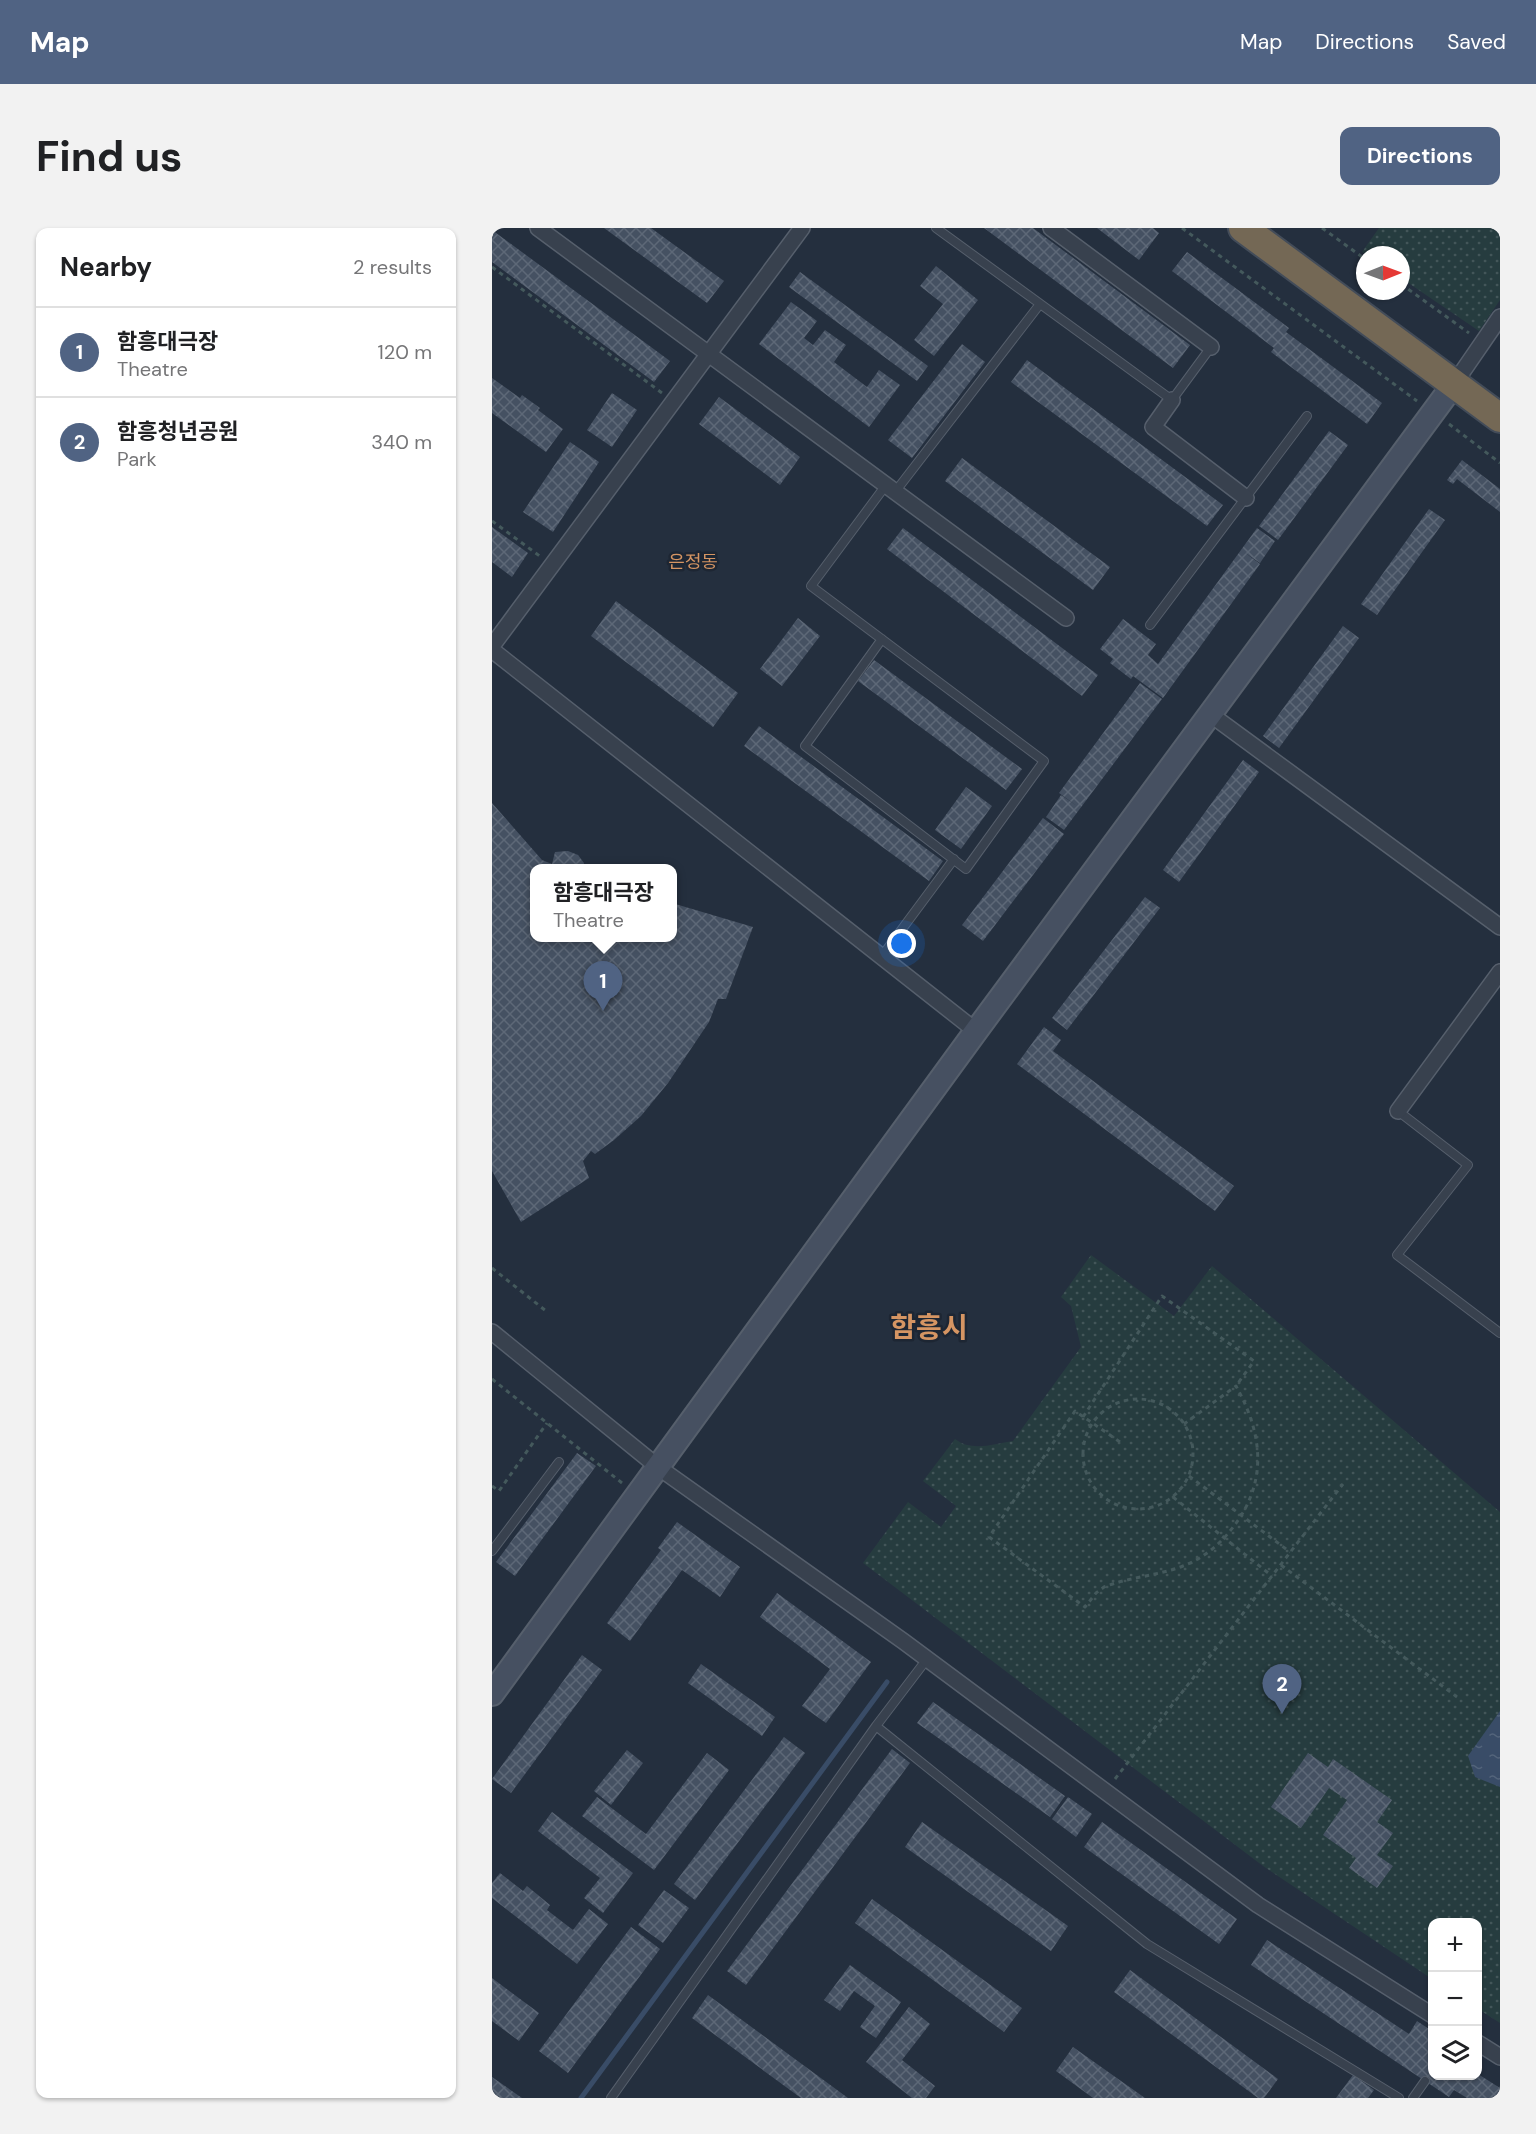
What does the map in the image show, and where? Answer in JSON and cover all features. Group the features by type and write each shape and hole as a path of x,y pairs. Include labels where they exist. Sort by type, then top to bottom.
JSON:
{"highway":[{"path":"1243,228 1500,418"}],"street":[{"path":"538,228 1066,618"},
{"path":"802,228 492,648 976,1031"},
{"path":"1051,228 1211,347"},
{"path":"492,1694 976,1031 1433,413 1500,317"},
{"path":"1172,400 1153,428 1246,498"},
{"path":"1210,714 1500,927"},
{"path":"1398,1111 1500,972"},
{"path":"492,1332 658,1467 927,1659 1258,1905 1428,2012"},
{"path":"1482,2046 1500,2057"}],"lane":[{"path":"936,228 1172,400 1211,347"},
{"path":"882,639 806,746 966,869 1044,761 882,639 811,586 1040,304"},
{"path":"1150,625 1307,416"},
{"path":"882,956 954,859"},
{"path":"1398,1111 1467,1165 1397,1255 1500,1333"},
{"path":"492,1551 560,1462"},
{"path":"611,2098 876,1726 927,1659"},
{"path":"876,1726 1148,1944 1399,2098"},
{"path":"1413,2098 1425,2081"}],"path":[{"path":"1182,228 1500,463"},
{"path":"1322,228 1356,253"},
{"path":"492,267 673,401"},
{"path":"1410,290 1483,342"},
{"path":"492,521 552,565"},
{"path":"492,1268 546,1311"},
{"path":"1083,1417 1162,1296 1254,1361 1236,1386 1184,1424"},
{"path":"492,1379 638,1496"},
{"path":"1120,1442 1074,1411 990,1537 1086,1607 1096,1593 1104,1587 1185,1566 1201,1558 1224,1538 1248,1508 1256,1482 1257,1448 1250,1416 1236,1386"},
{"path":"1142,1399 1164,1406 1184,1424 1193,1453 1189,1476 1173,1497 1156,1507 1133,1509 1112,1503 1102,1496 1088,1478 1083,1444 1092,1423 1100,1414 1119,1402 1142,1399"},
{"path":"492,1486 499,1491 547,1423"},
{"path":"1189,1476 1290,1552"},
{"path":"1104,1792 1343,1484"},
{"path":"1173,1497 1272,1576"},
{"path":"1281,1564 1457,1697"}],"green space":[{"path":"1379,228 1500,228 1500,300 1479,331 1410,284 1410,246 1366,246"},
{"path":"1091,1255 1174,1316 1212,1266 1500,1512 1500,2023 1482,2012 1482,1918 1428,1918 1428,1976 1263,1866 863,1563 908,1502 941,1527 956,1506 923,1481 955,1439 976,1446 1013,1441 1081,1347 1071,1306 1061,1297"}],"water":[{"path":"1500,1711 1500,1787 1475,1777 1468,1756"}],"building":[{"path":"604,228 651,228 724,281 707,303"},
{"path":"984,228 1033,228 1190,345 1173,368"},
{"path":"1097,228 1153,228 1159,233 1139,260"},
{"path":"492,230 670,361 654,382 492,262"},
{"path":"1187,252 1289,328 1286,332 1382,403 1367,424 1271,352 1274,348 1172,271"},
{"path":"936,266 978,300 934,356 914,340 943,304 920,286"},
{"path":"800,272 928,366 917,381 789,287"},
{"path":"791,302 817,321 804,338 813,345 825,330 846,345 834,362 867,387 879,370 900,385 869,427 759,344"},
{"path":"962,344 985,362 912,458 888,440"},
{"path":"1027,360 1223,505 1207,526 1011,382"},
{"path":"492,378 520,398 522,395 563,429 546,452 492,413"},
{"path":"612,393 637,410 612,447 587,430"},
{"path":"719,397 800,457 780,485 699,424"},
{"path":"1329,431 1348,445 1278,540 1259,526"},
{"path":"570,442 599,462 553,532 523,512"},
{"path":"962,458 1110,567 1093,590 945,481"},
{"path":"1462,460 1500,489 1500,512 1457,479 1453,484 1447,480"},
{"path":"1429,509 1445,520 1377,615 1361,604"},
{"path":"492,527 528,553 512,577 492,562"},
{"path":"903,528 1098,675 1082,696 887,549"},
{"path":"1257,528 1275,541 1260,563 1244,552 1260,564 1163,698 1133,676 1131,679 1110,663 1113,659 1100,649 1123,619 1156,644 1148,655 1158,664"},
{"path":"616,601 738,693 713,727 591,636"},
{"path":"798,618 820,636 782,686 760,669"},
{"path":"1343,626 1359,638 1279,748 1263,736"},
{"path":"874,660 1022,769 1006,790 858,681"},
{"path":"1140,683 1162,699 1064,830 1046,817 1061,795 1077,806 1059,793"},
{"path":"759,726 943,861 929,881 744,746"},
{"path":"1243,760 1259,772 1179,882 1163,870"},
{"path":"966,787 992,806 961,849 935,830"},
{"path":"492,803 542,860 552,864 530,864 530,942 677,942 677,904 753,927 726,999 718,999 709,1022 668,1083 641,1116 595,1154 591,1151 583,1161 589,1178 521,1222 492,1171"},
{"path":"1043,818 1064,834 983,941 962,925"},
{"path":"568,851 578,855 584,863 552,864 555,852"},
{"path":"1145,897 1160,908 1067,1030 1052,1018"},
{"path":"1044,1027 1061,1040 1053,1051 1234,1186 1215,1211 1017,1064"},
{"path":"577,1453 596,1466 515,1576 496,1562"},
{"path":"677,1522 740,1567 720,1597 682,1570 630,1641 607,1623 661,1550 658,1548"},
{"path":"777,1593 871,1662 826,1723 802,1706 830,1669 760,1617"},
{"path":"582,1655 602,1670 511,1793 492,1779"},
{"path":"701,1664 775,1717 762,1736 688,1683"},
{"path":"933,1702 1065,1796 1050,1817 917,1723"},
{"path":"784,1737 805,1753 695,1900 674,1884"},
{"path":"892,1749 910,1763 746,1985 727,1971"},
{"path":"627,1750 643,1763 611,1805 594,1791"},
{"path":"707,1753 729,1770 654,1870 582,1816 597,1797 646,1834"},
{"path":"1308,1753 1328,1767 1333,1759 1392,1800 1377,1822 1393,1833 1377,1855 1393,1866 1377,1888 1349,1868 1356,1858 1323,1835 1347,1800 1329,1788 1301,1828 1271,1807"},
{"path":"1068,1797 1092,1814 1076,1837 1052,1819"},
{"path":"552,1812 633,1873 603,1913 584,1898 600,1878 538,1831"},
{"path":"922,1822 1068,1926 1051,1951 905,1847"},
{"path":"1102,1822 1237,1919 1219,1944 1084,1847"},
{"path":"500,1873 523,1891 527,1886 550,1905 547,1910 573,1930 589,1909 608,1924 577,1964 492,1898 492,1883"},
{"path":"664,1890 689,1908 663,1943 638,1925"},
{"path":"872,1899 1022,2008 1004,2032 855,1923"},
{"path":"631,1927 660,1949 568,2073 539,2051"},
{"path":"1267,1940 1409,2034 1417,2021 1428,2028 1428,2080 1482,2080 1482,2077 1500,2088 1500,2098 1467,2098 1454,2090 1449,2097 1251,1965"},
{"path":"850,1965 901,2002 876,2038 860,2027 875,2006 854,1991 840,2011 824,2000"},
{"path":"1130,1970 1278,2079 1264,2098 1258,2098 1114,1992"},
{"path":"492,1978 539,2013 519,2041 492,2021"},
{"path":"708,1995 848,2098 801,2098 692,2018"},
{"path":"909,2007 930,2024 902,2060 935,2086 926,2098 912,2098 866,2062"},
{"path":"1073,2047 1145,2098 1093,2098 1056,2071"},
{"path":"1353,2075 1374,2090 1368,2098 1336,2098"},
{"path":"492,2077 522,2098 492,2098"}],"waterway":[{"path":"581,2098 887,1682"}],"place":[{"name":"함흥대극장","path":"603,1011"},
{"name":"함흥청년공원","path":"1282,1714"}],"district":[{"name":"은정동","path":"693,562"},
{"name":"함흥시","path":"929,1327"}]}
